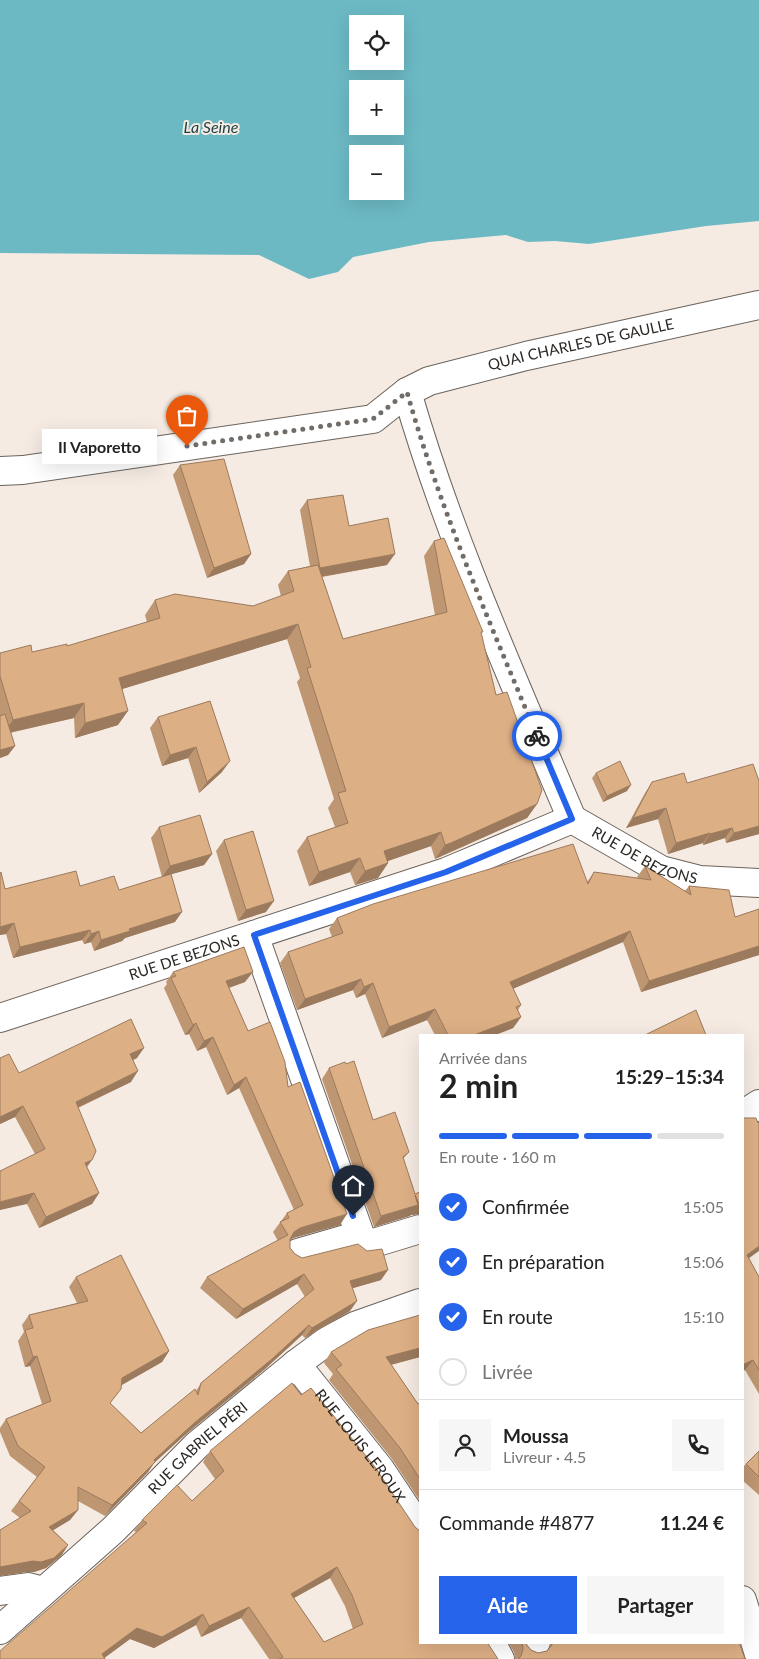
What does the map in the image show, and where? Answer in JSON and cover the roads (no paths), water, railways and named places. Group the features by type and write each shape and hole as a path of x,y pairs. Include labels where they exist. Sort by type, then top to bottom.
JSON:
{"street":[{"name":"QUAI CHARLES DE GAULLE","path":"0,471 23,470 373,419 407,392 429,381 526,356 759,305"},
{"path":"407,392 421,443 485,611 572,819"},
{"name":"RUE DE BEZONS","path":"0,1018 446,872 572,819 661,870 700,880 759,883"},
{"path":"254,935 364,1246 419,1229"},
{"path":"744,1114 759,1104"},
{"path":"298,1253 360,1235"},
{"name":"RUE GABRIEL PÉRI","path":"0,1630 113,1530 197,1445 296,1364 327,1341 355,1326 419,1303"},
{"name":"RUE LOUIS LEROUX","path":"296,1364 380,1469 419,1527"},
{"path":"0,1591 28,1587 43,1592"},
{"path":"744,1606 759,1654"},
{"path":"492,1644 500,1659"}],"water":[{"name":"La Seine","path":"0,0 759,0 759,221 706,226 589,244 555,241 528,242 506,235 429,242 353,257 338,272 309,279 259,255 0,253"}],"place":[{"name":"Il Vaporetto","path":"187,446"}]}
